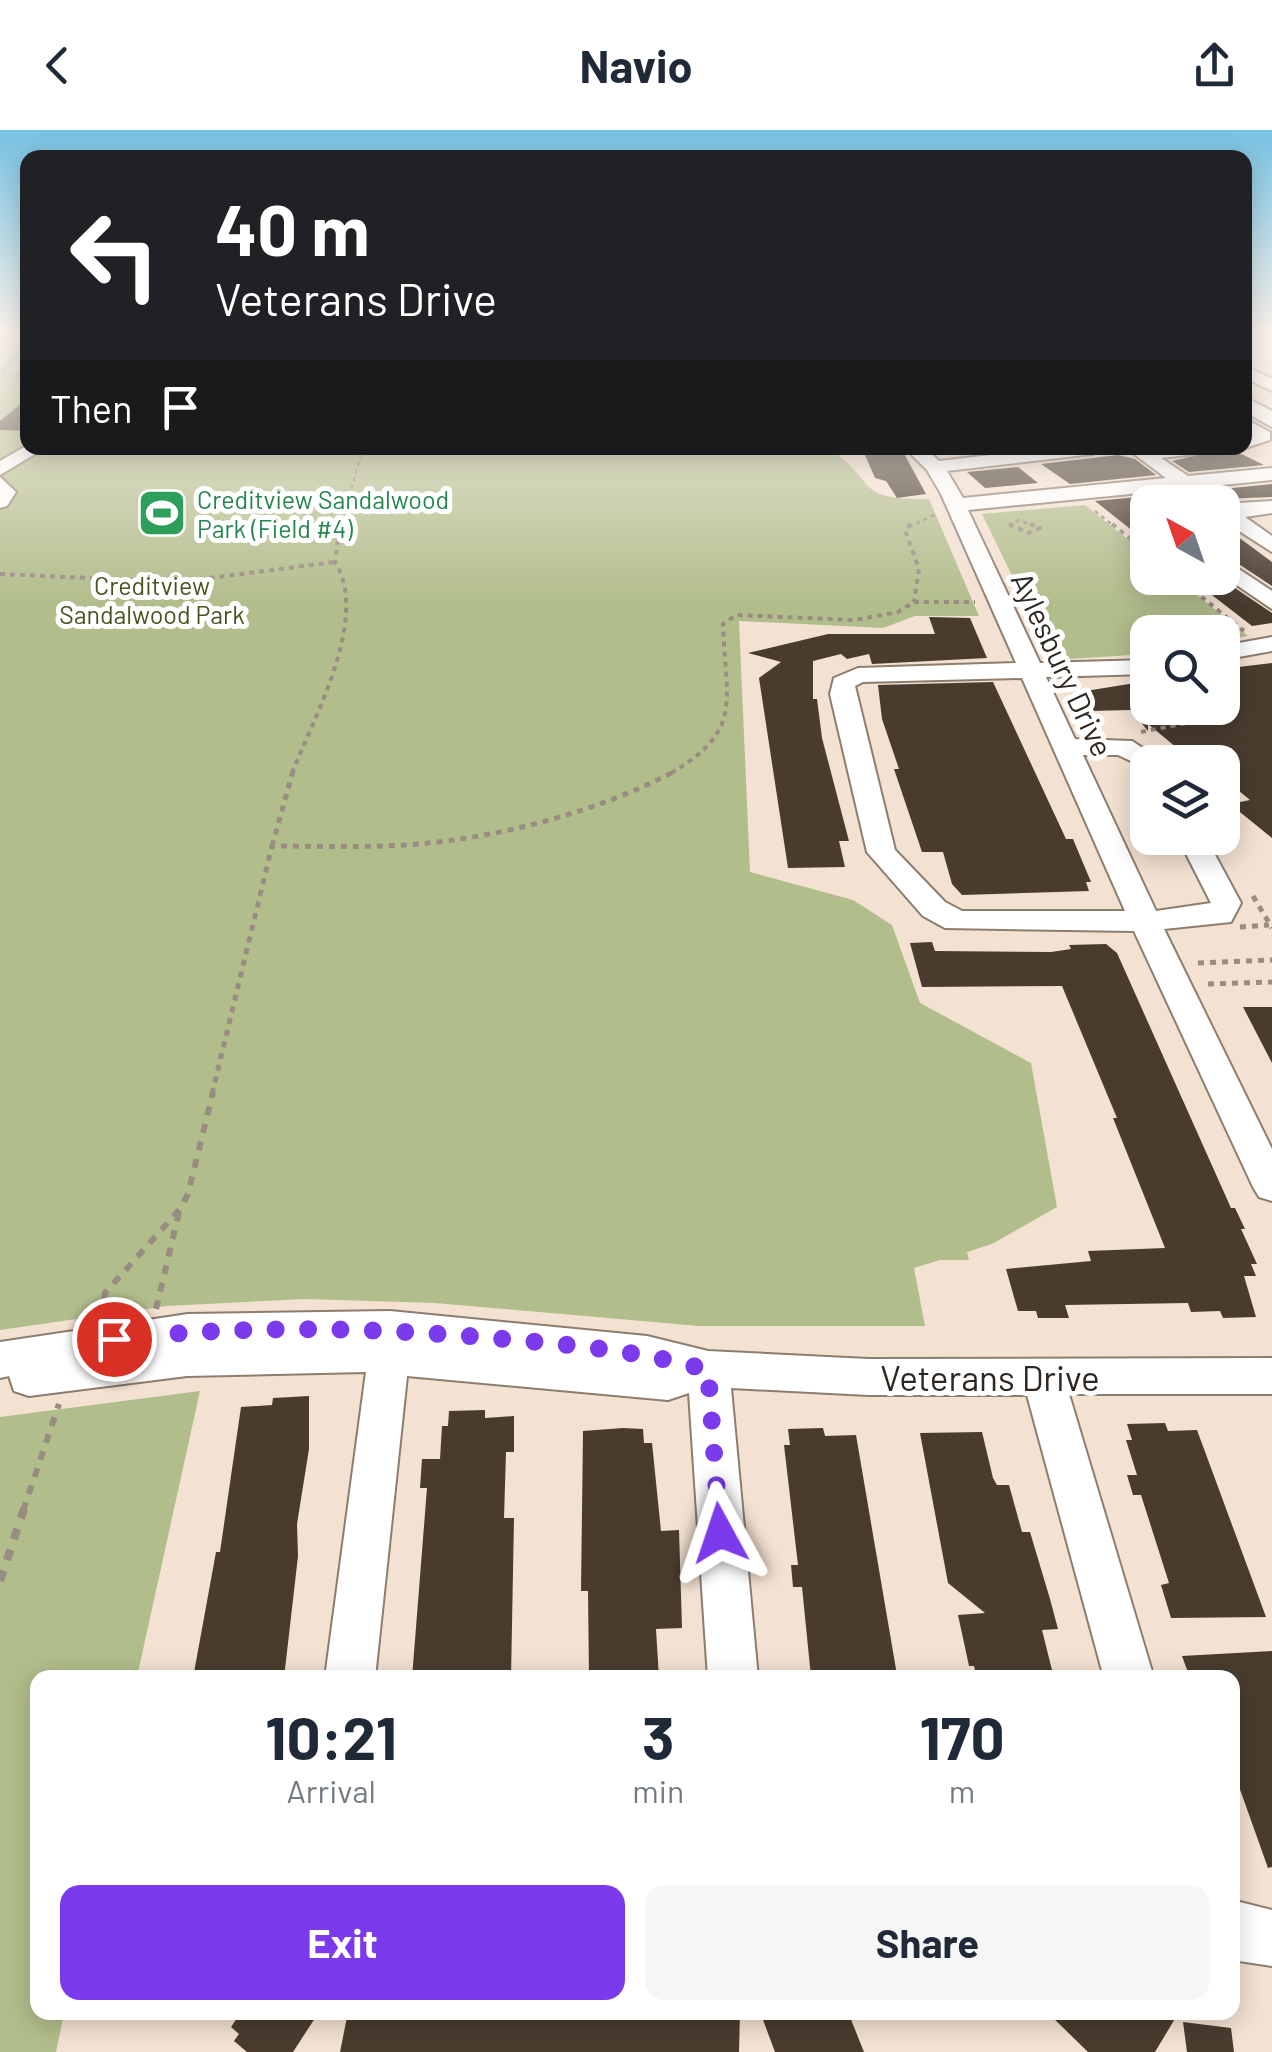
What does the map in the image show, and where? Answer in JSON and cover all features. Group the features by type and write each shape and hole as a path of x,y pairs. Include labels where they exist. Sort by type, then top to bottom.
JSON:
{"street":[{"path":"3,443 20,440"},
{"path":"0,469 24,455"},
{"path":"924,457 962,455"},
{"path":"1145,455 1187,485"},
{"name":"Aylesbury Drive","path":"924,457 1031,672 1144,921 1272,1187"},
{"path":"950,509 1272,471"},
{"path":"0,483 6,492 0,502"},
{"path":"1124,490 1130,494"},
{"path":"1240,509 1272,508"},
{"path":"1240,523 1272,546"},
{"path":"1240,578 1272,602"},
{"path":"1130,668 858,675 843,683 881,852 934,909 956,921 1210,918 1225,910 1226,903 1201,855"},
{"path":"1066,748 1130,749"},
{"name":"Veterans Drive","path":"0,1360 188,1331 390,1328 646,1353 708,1370 1043,1378 1272,1376"},
{"path":"351,1670 382,1395 391,1354"},
{"name":"Veterans Drive","path":"0,1384 187,1358 391,1354 668,1382 708,1370"},
{"path":"708,1370 732,1670"},
{"path":"1043,1378 1127,1670"},
{"path":"1240,1935 1272,1938"}],"path":[{"path":"156,1309 180,1210 198,1161 281,801 344,641 347,581 334,562 335,542 361,455"},
{"path":"1086,504 1130,539"},
{"path":"272,846 437,842 526,825 631,790 709,753 722,732 723,624 736,615 864,620 906,610 914,602 919,569 905,530 916,519 950,509"},
{"path":"1034,522 1040,528 1037,532 1018,532 1009,524 1034,522"},
{"path":"0,574 178,582 334,562"},
{"path":"1201,595 1261,640"},
{"path":"914,602 975,602"},
{"path":"1140,745 1132,734 1177,725"},
{"path":"1198,963 1272,960"},
{"path":"1208,984 1272,982"},
{"path":"101,1316 105,1293 180,1210"},
{"path":"0,1581 59,1404"}],"green space":[{"name":"Creditview Sandalwood Park","path":"0,426 20,426 20,455 837,455 876,492 929,499 979,616 915,616 883,628 739,621 750,872 853,900 892,925 920,1003 1031,1063 1057,1207 992,1244 967,1252 969,1260 940,1260 914,1268 925,1326 699,1326 435,1303 304,1299 167,1306 0,1330"},
{"path":"1085,505 1130,541 1130,595 1197,595 1222,615 1130,615 1130,655 1053,660 982,514"},
{"path":"200,1391 139,1670 30,1670 30,2020 63,2020 56,2052 0,2052 0,1417"}],"building":[{"path":"0,426 20,426 20,431 0,430"},
{"path":"865,455 905,455 926,494 897,498 886,481 875,478"},
{"path":"1118,455 1135,459 1156,475 1070,484 1041,464"},
{"path":"1198,455 1243,455 1264,465 1189,472 1172,461"},
{"path":"1018,467 1038,483 985,488 967,472"},
{"path":"1272,484 1272,497 1240,498 1240,487"},
{"path":"1130,498 1130,529 1095,501"},
{"path":"1240,538 1272,562 1272,586 1240,565"},
{"path":"1240,591 1272,613 1272,623 1252,626 1212,595 1240,595"},
{"path":"929,617 970,618 987,658 872,664 869,654 847,659 841,654 813,661 813,699 817,699 822,738 849,841 839,841 845,867 788,868 759,678 781,662 748,653 828,634 935,634"},
{"path":"1272,663 1272,838 1240,812 1240,802 1250,800 1240,792 1240,745 1173,745 1149,725 1240,725 1240,667"},
{"path":"993,682 1066,839 1073,839 1091,882 1086,882 1089,891 962,895 952,884 943,852 922,852 894,769 899,769 882,719 878,685"},
{"path":"1130,684 1130,710 1090,711 1079,692"},
{"path":"932,942 935,951 1051,952 1071,949 1069,945 1106,944 1117,953 1231,1208 1235,1208 1245,1229 1241,1229 1257,1264 1251,1264 1256,1276 1244,1276 1256,1317 1223,1318 1220,1311 1191,1312 1188,1303 1065,1305 1069,1318 1038,1318 1036,1311 1018,1311 1006,1269 1091,1261 1088,1251 1165,1248 1062,986 922,987 910,943"},
{"path":"1243,1007 1272,1007 1272,1063"},
{"path":"309,1396 309,1449 297,1524 298,1556 285,1670 194,1670 216,1552 220,1552 241,1407 272,1405 273,1398"},
{"path":"485,1410 485,1418 514,1416 514,1452 506,1452 504,1518 514,1518 511,1670 413,1670 427,1488 420,1488 422,1459 440,1459 442,1426 448,1426 449,1411"},
{"path":"1165,1423 1168,1431 1197,1430 1266,1617 1171,1618 1161,1585 1169,1583 1141,1495 1133,1495 1127,1475 1137,1475 1126,1440 1132,1440 1127,1424"},
{"path":"823,1428 825,1436 856,1435 896,1670 810,1670 802,1587 793,1587 791,1565 798,1565 784,1445 790,1445 788,1429"},
{"path":"643,1429 644,1443 652,1443 661,1531 679,1530 682,1628 656,1629 659,1670 589,1670 588,1591 581,1591 583,1431"},
{"path":"982,1432 993,1478 997,1485 1009,1485 1022,1532 1030,1532 1050,1599 1058,1629 1042,1630 1052,1670 975,1670 969,1666 958,1615 985,1613 948,1583 920,1433"},
{"path":"1272,1651 1272,1867 1268,1868 1240,1789 1240,1670 1187,1670 1182,1656"},
{"path":"236,2020 314,2020 293,2052 247,2052 234,2041 239,2034 231,2027"},
{"path":"346,2020 740,2020 739,2052 340,2052"},
{"path":"763,2020 851,2020 864,2052 775,2052"},
{"path":"1055,2020 1174,2020 1155,2052 1088,2052"},
{"path":"1183,2022 1231,2028 1234,2052 1187,2052"}],"place":[{"name":"Creditview Sandalwood Park (Field #4)","path":"162,513"}],"route":[{"path":"114,1339 188,1331 390,1328 646,1353 708,1370 720,1533"}]}
